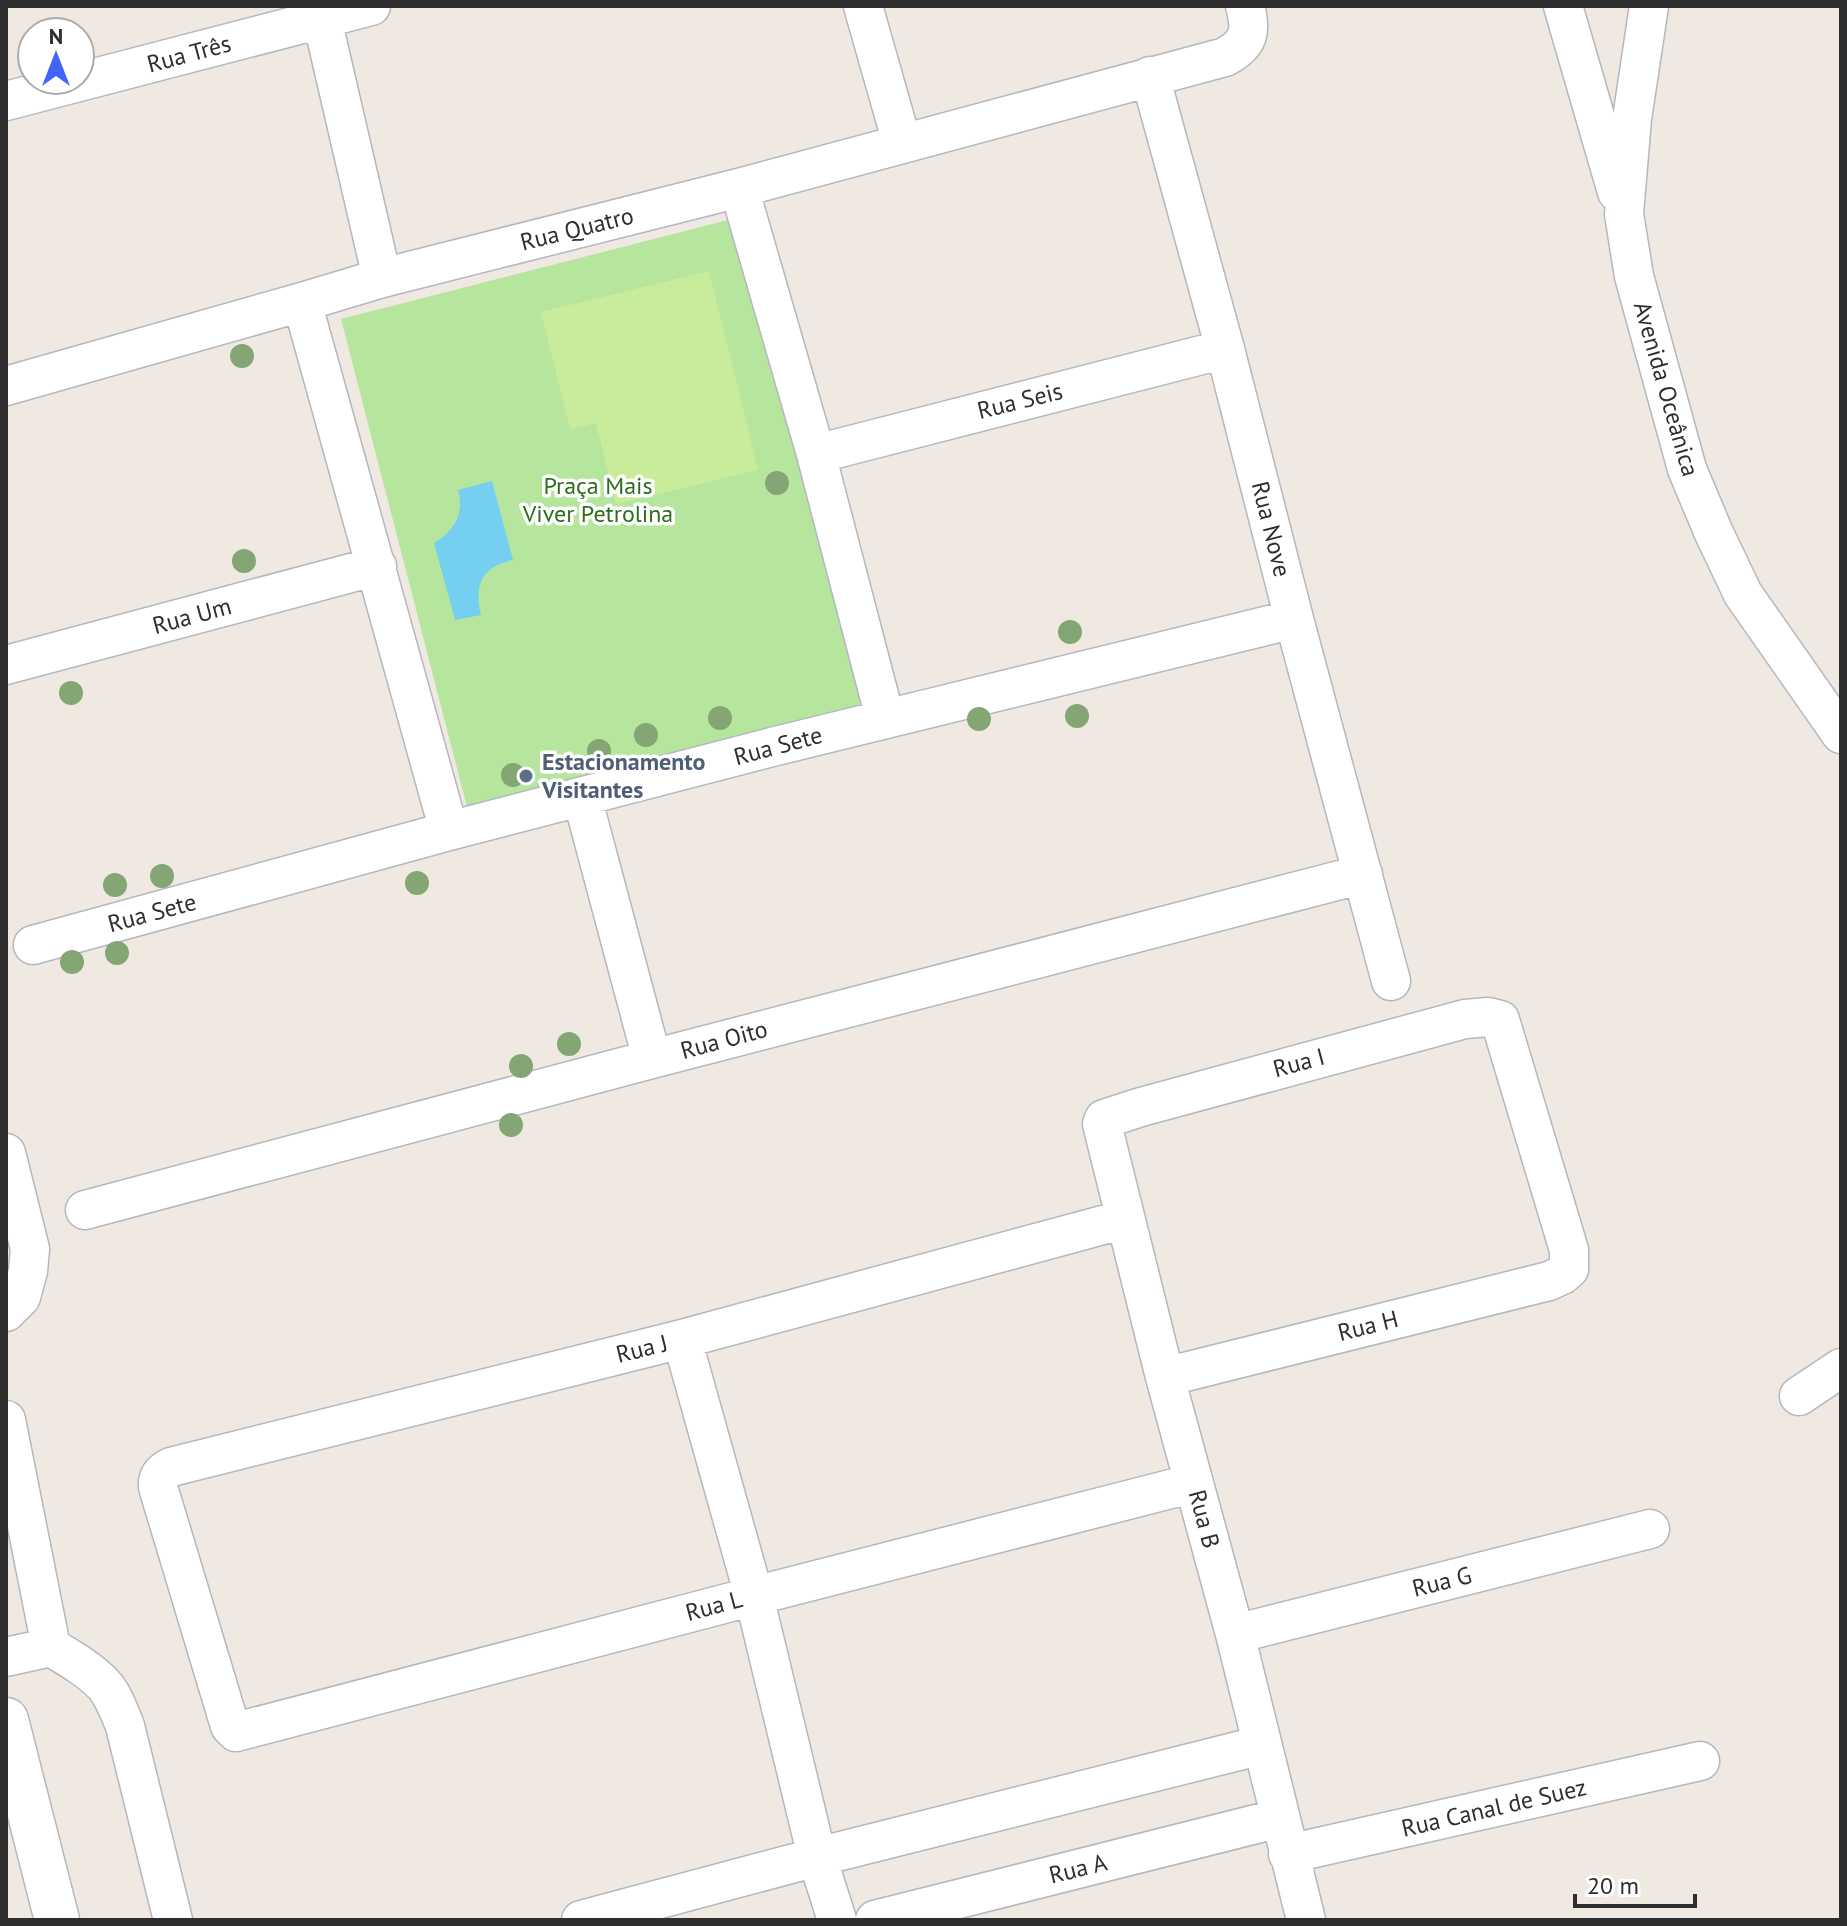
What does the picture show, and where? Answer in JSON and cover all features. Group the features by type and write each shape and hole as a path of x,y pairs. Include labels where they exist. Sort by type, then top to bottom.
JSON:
{"main road":[{"path":"6,1720 57,1920"}],"street":[{"name":"Rua Três","path":"6,101 371,6"},
{"path":"863,6 902,143"},
{"name":"Rua Quatro","path":"6,386 382,278 739,188 1225,57 1240,49 1248,36 1245,6"},
{"path":"1563,6 1624,214"},
{"name":"Avenida Oceânica","path":"1649,6 1632,119 1624,214 1634,276 1687,469 1702,506 1743,594 1841,734"},
{"path":"322,19 382,278"},
{"name":"Rua Nove","path":"1150,76 1391,981"},
{"path":"739,188 816,454 885,718"},
{"path":"302,302 449,831"},
{"name":"Rua Seis","path":"816,454 1225,349"},
{"name":"Rua Um","path":"6,665 377,566"},
{"name":"Rua Sete","path":"33,945 449,831 885,718 1294,619"},
{"path":"582,797 652,1059"},
{"name":"Rua Oito","path":"85,1210 1363,874"},
{"name":"Rua I","path":"1104,1119 1465,1019 1496,1019 1502,1024 1569,1250 1569,1269"},
{"name":"Rua B","path":"1104,1119 1102,1128 1235,1634 1306,1920"},
{"path":"6,1153 30,1249 21,1297 6,1312"},
{"name":"Rua J","path":"234,1731 158,1487 163,1471 682,1339 1125,1219"},
{"name":"Rua H","path":"1165,1377 1549,1281 1569,1269"},
{"path":"682,1339 754,1596 817,1857 837,1920"},
{"path":"1799,1396 1841,1368"},
{"path":"6,1420 51,1647"},
{"name":"Rua L","path":"234,1731 1194,1483"},
{"name":"Rua G","path":"1235,1634 1650,1529"},
{"path":"6,1657 51,1647 84,1668 105,1687 125,1726 173,1920"},
{"path":"581,1920 1262,1745"},
{"name":"Rua Canal de Suez","path":"1284,1836 1700,1761"},
{"name":"Rua A","path":"875,1920 1284,1836"}],"green space":[{"name":"Praça Mais Viver Petrolina","path":"736,218 862,705 467,807 341,319"},
{"path":"709,271 758,470 616,504 596,423 570,429 541,312"}],"water":[{"path":"492,481 513,560 494,567 482,579 479,595 481,615 455,620 434,543 456,521 460,507 458,490"}],"place":[{"name":"Estacionamento Visitantes","path":"526,776"}]}
